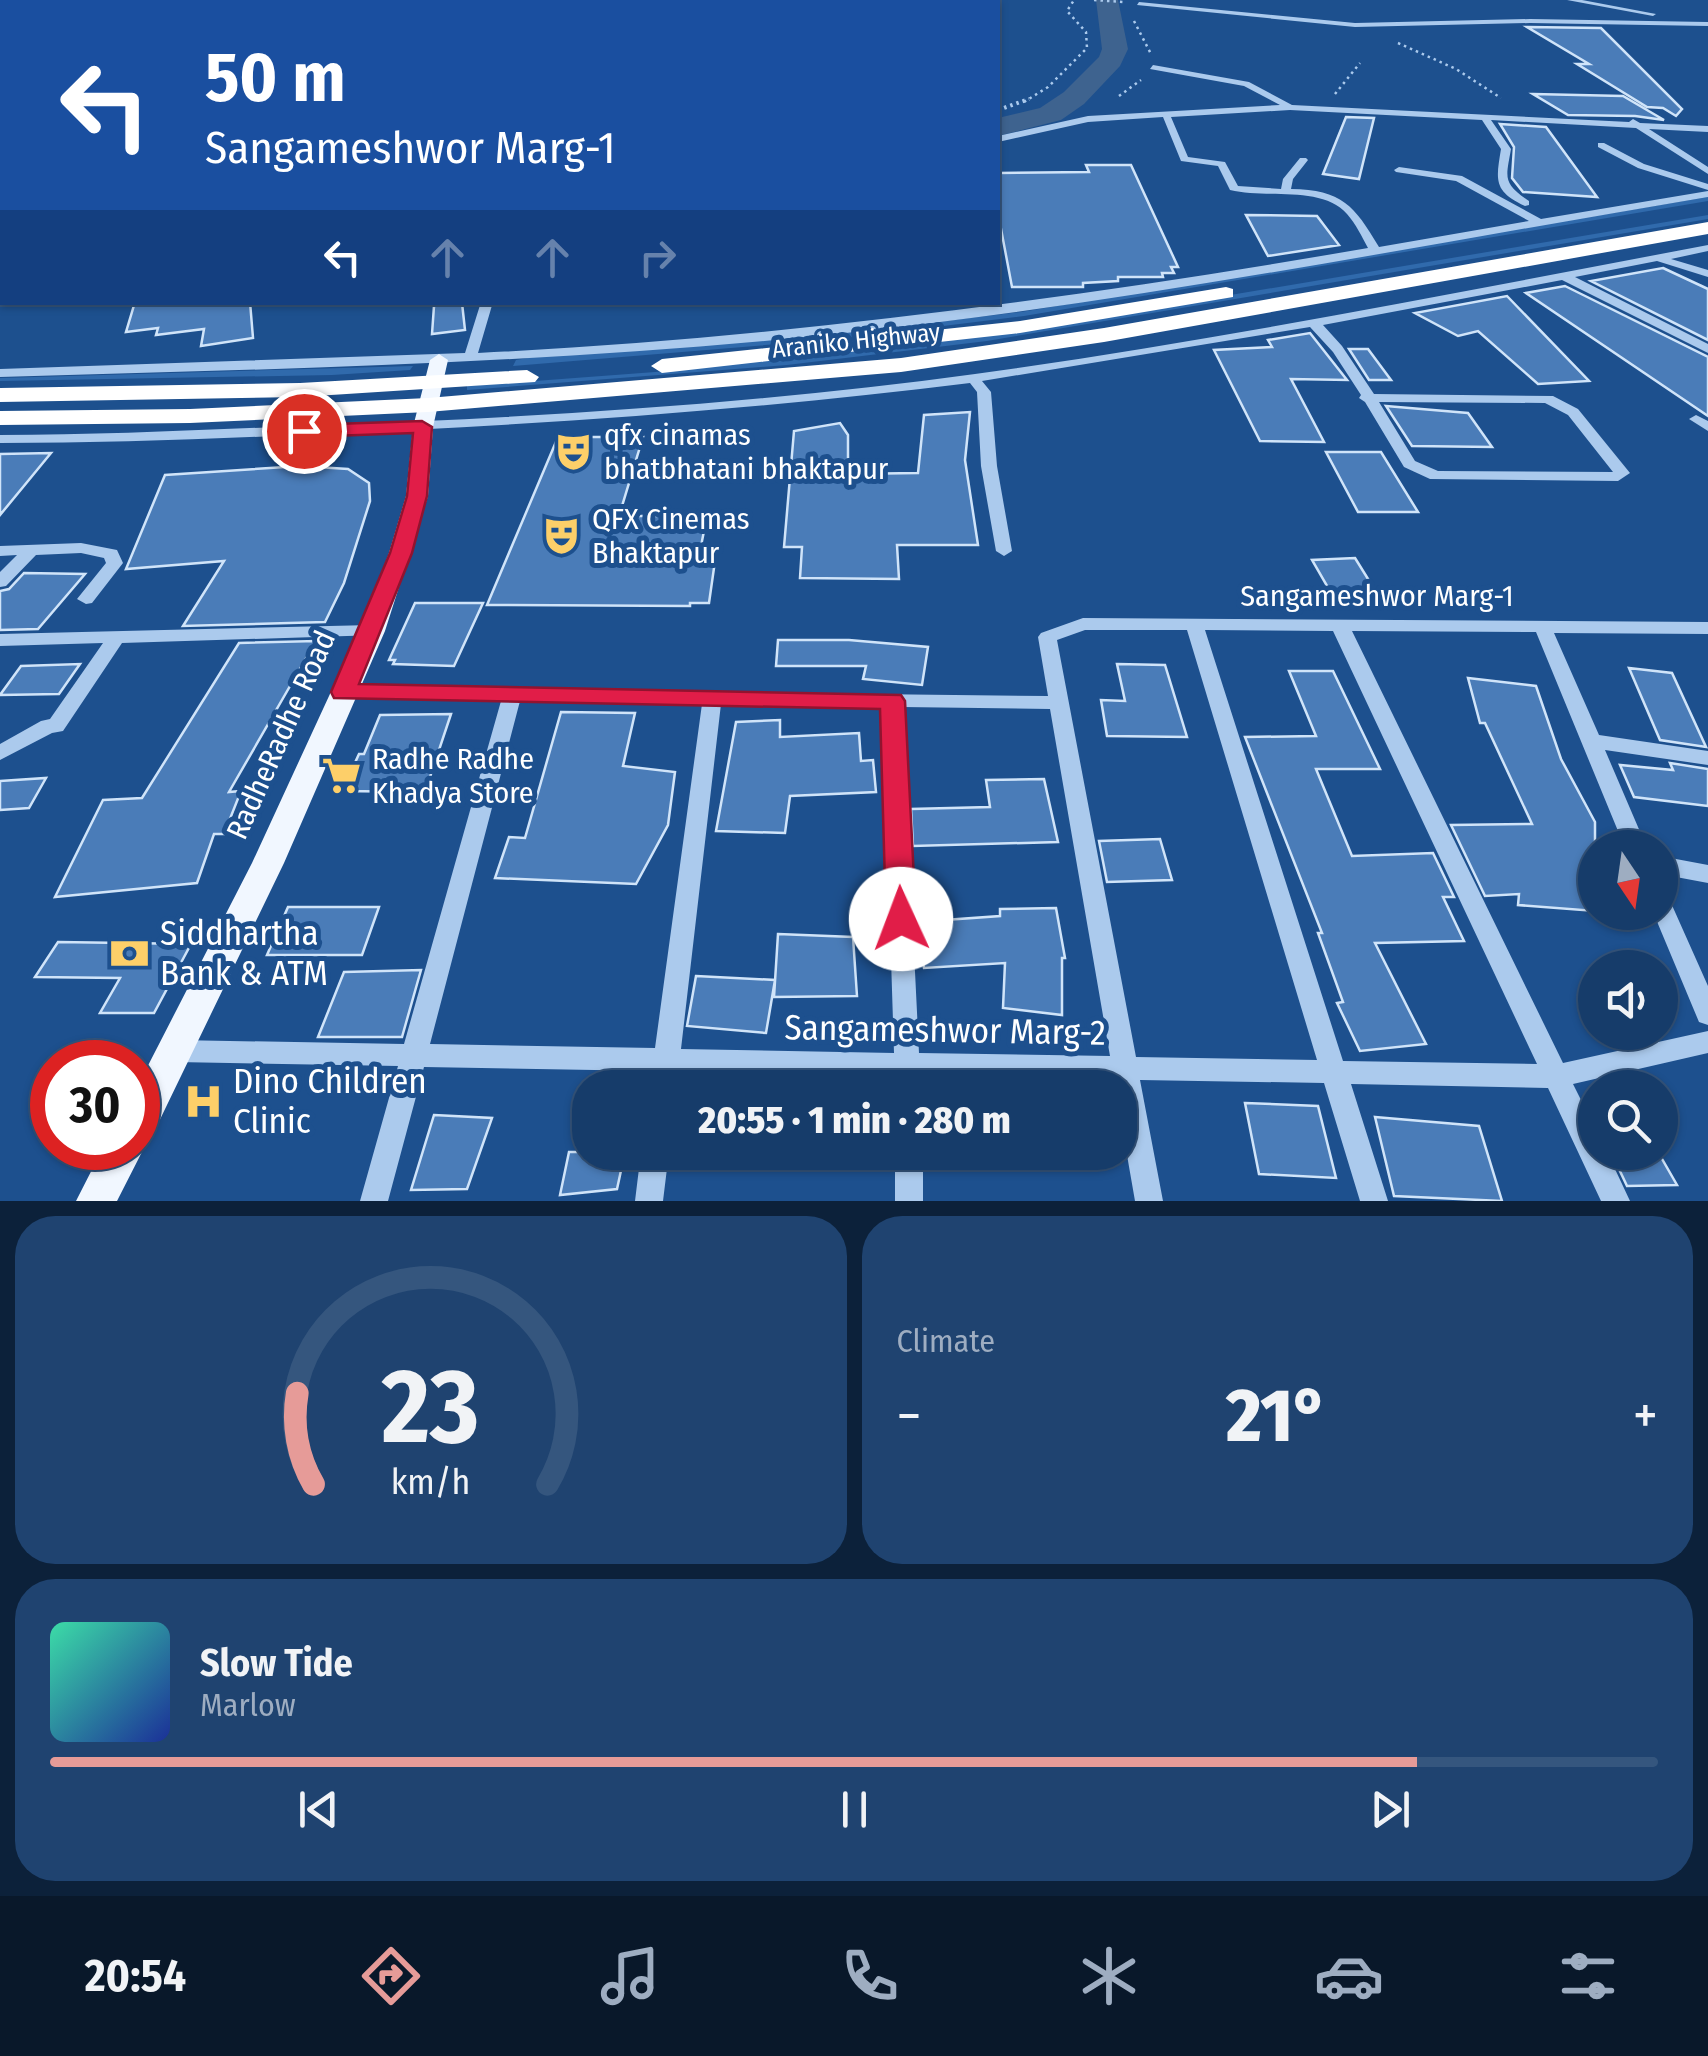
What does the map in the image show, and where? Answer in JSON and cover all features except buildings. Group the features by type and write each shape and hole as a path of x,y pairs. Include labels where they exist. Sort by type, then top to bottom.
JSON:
{"highway":[{"name":"Araniko Highway","path":"0,418 190,416 431,394 1020,327 1708,210"},
{"name":"Araniko Highway","path":"0,396 300,390 431,394 840,372 1037,347 1708,228"}],"main road":[{"name":"RadheRadhe Road","path":"160,1081 316,760 372,631 417,496 431,394"},
{"path":"96,1201 112,1170"}],"street":[{"path":"294,0 332,0"},
{"path":"1570,0 1708,24"},
{"path":"1138,4 1365,25 1530,21 1708,24"},
{"path":"1154,66 1246,84 1290,107"},
{"path":"1000,139 1088,119 1290,107 1708,128"},
{"path":"1166,115 1184,159 1222,164 1234,188 1245,192 1326,196 1344,204 1374,250"},
{"path":"1484,116 1506,149 1500,179 1507,190 1524,203 1559,218"},
{"path":"1632,122 1708,171"},
{"path":"1601,145 1641,166 1708,190"},
{"path":"1285,193 1288,179 1303,160"},
{"path":"1400,170 1459,178 1537,222"},
{"path":"470,358 730,339 964,315 1374,250 1708,190"},
{"path":"0,374 736,405 972,378 1314,324 1708,248"},
{"path":"1658,258 1708,274"},
{"path":"1563,276 1708,350"},
{"path":"0,438 164,438 431,394 470,358 487,305"},
{"path":"1314,324 1326,332 1366,398 1410,464 1435,476 1613,478 1622,473 1572,412 1548,399 1366,398"},
{"path":"972,378 984,392 989,466 1004,550"},
{"path":"0,551 28,553 81,548 111,554 115,563 86,599"},
{"path":"0,582 28,553"},
{"name":"Sangameshwor Marg-1","path":"1059,703 1047,637 1082,624 1708,628"},
{"path":"1194,625 1374,1201"},
{"path":"1340,626 1616,1201"},
{"path":"1543,627 1628,830"},
{"path":"0,640 372,631"},
{"path":"0,753 48,726 56,726 117,636"},
{"path":"343,692 1059,703 1148,1201"},
{"path":"374,1201 512,695"},
{"path":"666,1070 712,698"},
{"path":"892,701 907,1070"},
{"path":"1590,740 1708,758"},
{"path":"1678,868 1708,874"},
{"path":"1672,930 1708,1014"},
{"name":"Sangameshwor Marg-2","path":"1070,1070 1555,1076 1708,1042"},
{"name":"Sangameshwor Marg-2","path":"176,1051 667,1060 817,1070"},
{"path":"648,1201 652,1170"},
{"path":"908,1170 909,1201"}],"path":[{"path":"1000,109 1029,100 1059,80 1086,48 1086,32 1067,11 1074,0"},
{"path":"1094,0 1127,3"},
{"path":"1365,25 1456,69 1531,119"},
{"path":"1324,108 1360,63"}],"shaded area":[{"path":"1708,197 1708,201 1024,316 838,339 513,366 516,360 534,357 836,334 1021,312"},
{"path":"1708,215 1708,219 987,341 787,365 467,390 467,386 655,372 1004,333"},
{"path":"413,366 410,370 332,375 0,381 0,378"}],"waterway":[{"path":"1000,126 1050,114 1074,98 1111,60 1115,49 1107,0"}],"place":[{"name":"qfx cinamas bhatbhatani bhaktapur","path":"574,452"},
{"name":"QFX Cinemas Bhaktapur","path":"562,536"},
{"name":"Radhe Radhe Khadya Store","path":"342,776"},
{"name":"Siddhartha Bank & ATM","path":"130,953"},
{"name":"Dino Children Clinic","path":"203,1101"}],"route":[{"path":"304,431 422,427 417,496 401,553 372,631 343,692 892,701 901,919"}]}
